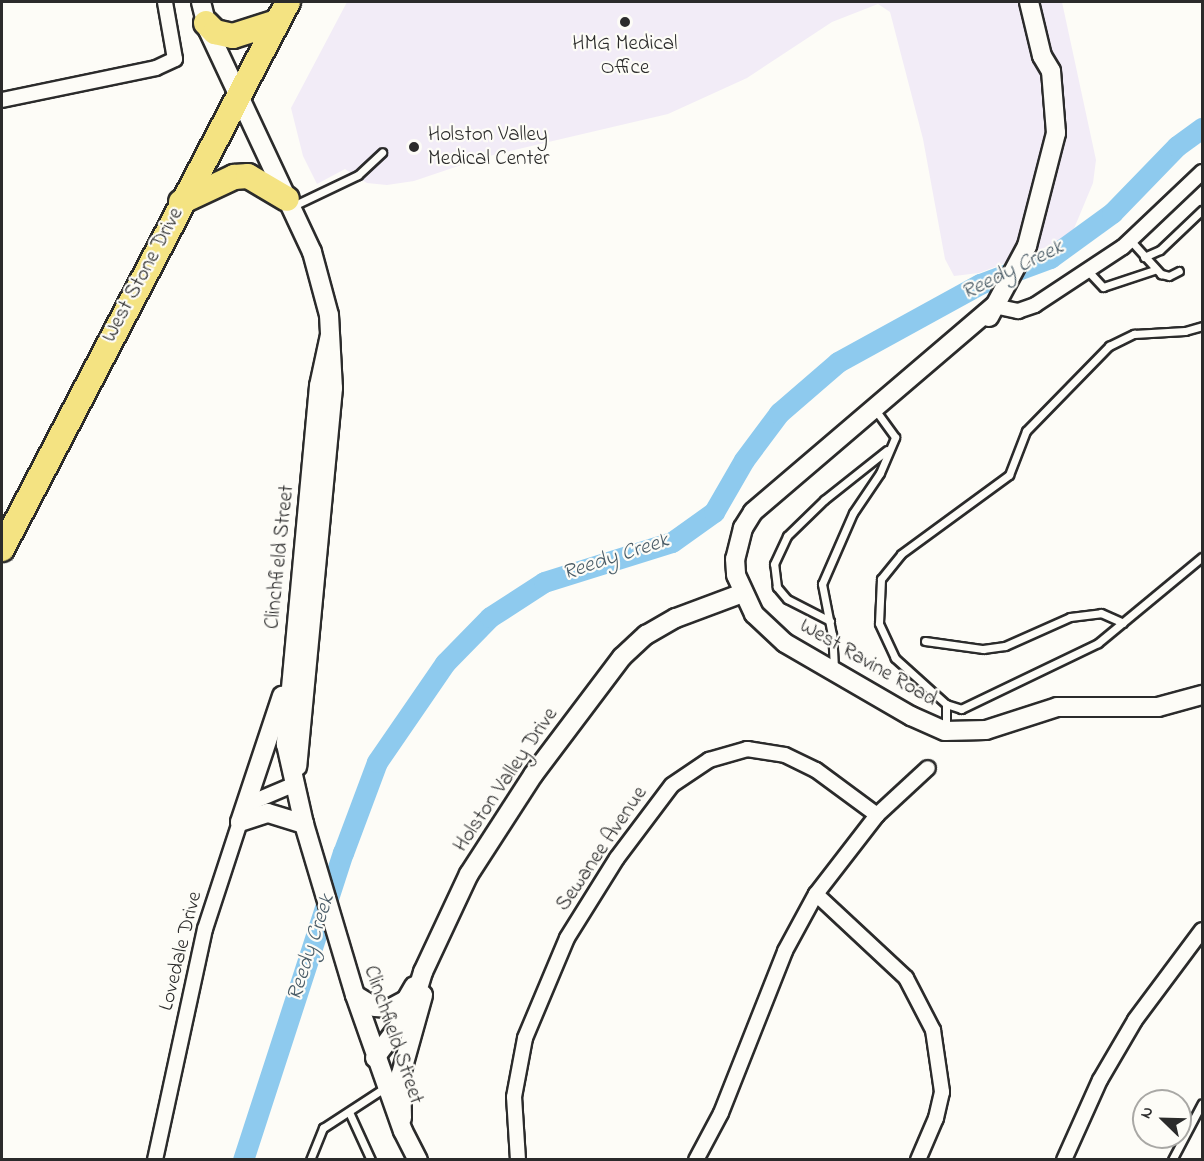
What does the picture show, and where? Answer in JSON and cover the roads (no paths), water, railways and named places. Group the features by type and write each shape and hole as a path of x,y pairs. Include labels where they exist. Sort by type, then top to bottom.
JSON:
{"highway":[{"path":"203,12 215,32 233,36 282,12"},
{"name":"West Stone Drive","path":"2,549 282,12"},
{"path":"182,202 234,177 248,176 289,203"}],"main road":[{"name":"West Ravine Road","path":"1029,2 1042,56 1040,74 1049,156 1038,213 1028,246 997,301 879,412 753,512 743,528 735,558 736,575 743,593 768,631 911,716 945,731 986,730 1057,707 1158,707 1203,695"},
{"name":"Clinchfield Street","path":"203,12 238,96 312,252 327,298 333,388 295,784"},
{"name":"Clinchfield Street","path":"330,335 320,386 286,734 304,824 347,970 375,1058 403,1131 418,1160"},
{"name":"Holston Valley Drive","path":"375,1058 412,1008 426,966 470,874 533,775 622,657 646,635 676,618 743,593"},
{"path":"240,822 293,664"},
{"path":"240,822 268,813 304,824"},
{"path":"355,995 375,1007 392,1008 406,1000 426,966"},
{"path":"403,1131 401,1074 420,1017 426,966"}],"street":[{"path":"2,100 156,68 175,59 165,2"},
{"path":"997,301 1027,310 1131,241 1203,172"},
{"name":"Sewanee Avenue","path":"518,1160 514,1097 525,1038 567,938 617,858 672,785 710,760 747,749 785,755 816,770 877,814"},
{"path":"696,1160 721,1113 785,951 816,894 877,814 928,768"},
{"name":"Lovedale Drive","path":"155,1160 205,929 240,822 255,801 295,784"},
{"path":"816,894 906,978 933,1030 942,1092 936,1118 918,1160"},
{"path":"1064,1160 1100,1080 1135,1020 1203,930"}],"lane":[{"path":"289,203 358,175 382,153"},
{"path":"1144,257 1160,250 1203,210"},
{"path":"1131,241 1154,270 1168,276 1179,271"},
{"path":"1088,271 1103,287 1154,270"},
{"path":"1203,326 1185,331 1134,334 1109,346 1026,431 1009,475 901,554 881,579 879,623 895,658 946,704 961,709 1098,643 1203,557"},
{"path":"830,621 786,599 777,587 774,564 787,537 824,500 887,449 895,437 879,412"},
{"path":"834,671 830,621 822,584 825,571 853,513 880,473 887,449"},
{"path":"925,641 983,649 1005,646 1070,618 1101,613 1123,623"},
{"path":"945,731 946,704"},
{"path":"310,1160 323,1128 349,1112 355,1103 386,1087"},
{"path":"1172,1160 1203,1103"},
{"path":"349,1112 371,1160"}],"waterway":[{"name":"Reedy Creek","path":"243,1160 343,853 377,762 445,663 490,617 544,582 672,542 714,512 744,460 779,413 838,362 980,284 1050,258 1112,213 1177,146 1202,128"}],"place":[{"name":"HMG Medical Office","path":"625,22"},
{"name":"Holston Valley Medical Center","path":"414,147"}]}
